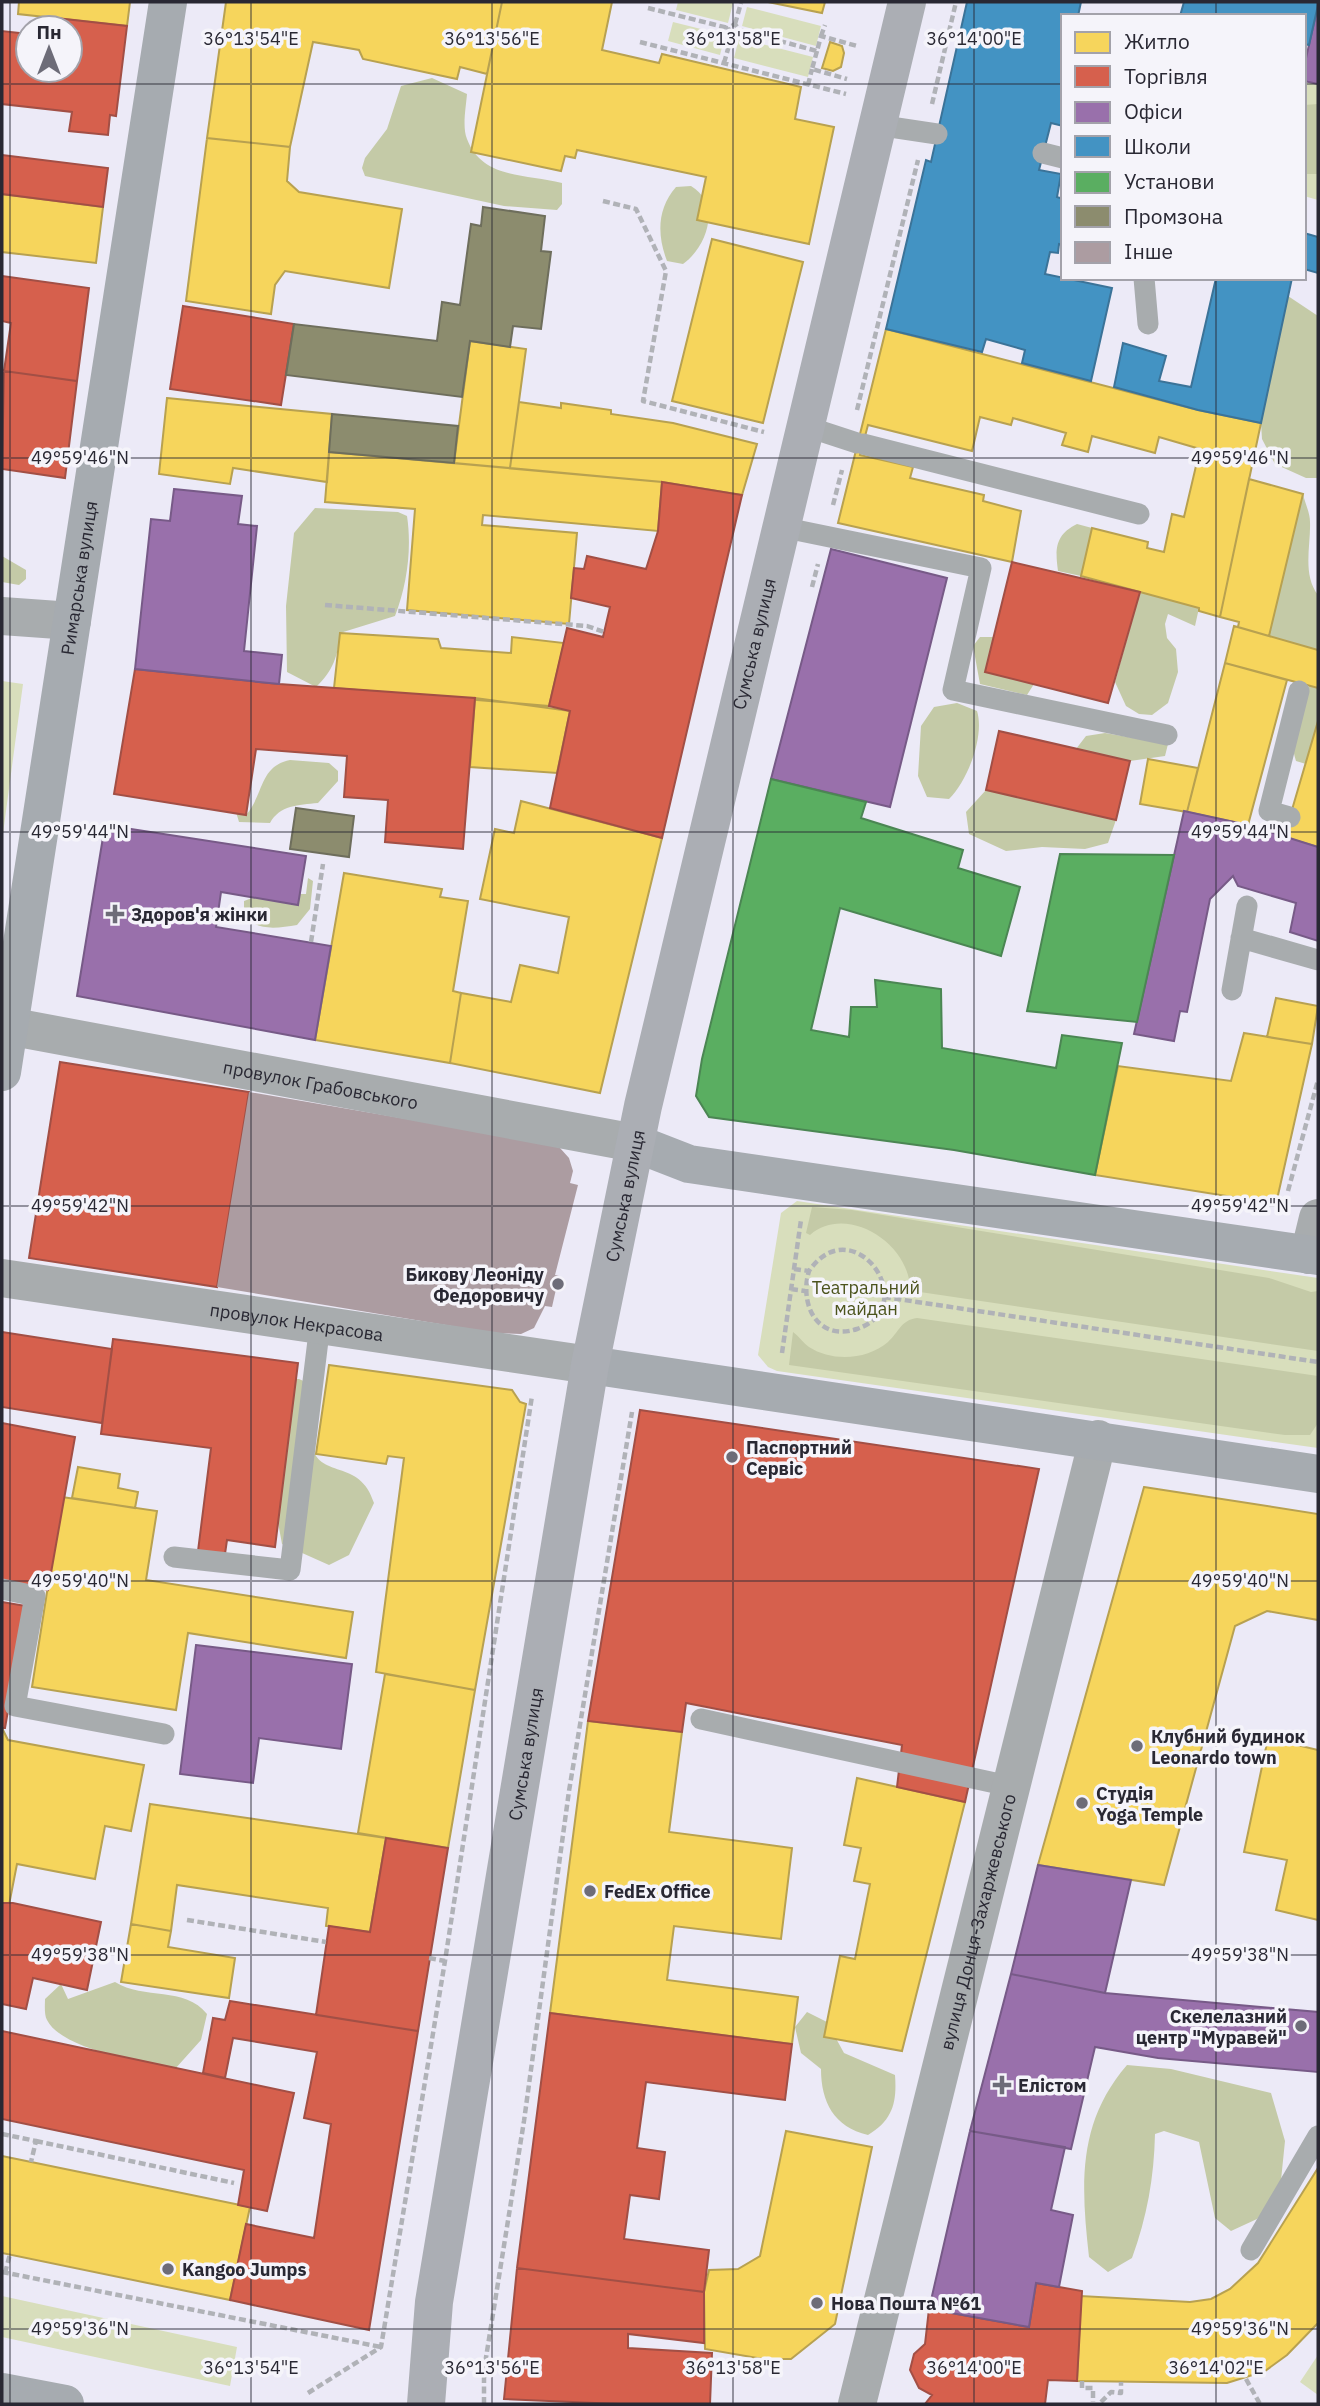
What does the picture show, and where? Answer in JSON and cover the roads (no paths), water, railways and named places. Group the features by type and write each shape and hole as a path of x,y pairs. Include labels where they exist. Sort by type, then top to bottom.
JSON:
{"main road":[{"name":"Сумська вулиця","path":"426,2404 434,2302 590,1365 635,1143 781,527 790,430 867,111 907,2"}],"street":[{"name":"Римарська вулиця","path":"2,1072 168,2"},
{"path":"2,616 72,621"},
{"name":"провулок Грабовського","path":"8,1026 635,1143"},
{"path":"635,1143 689,1164 1314,1256 1302,1209"},
{"name":"провулок Некрасова","path":"2,1278 590,1365"},
{"path":"590,1365 1318,1474"},
{"name":"вулиця Донця-Захаржевського","path":"857,2404 1009,1786 1098,1439"},
{"path":"2,2392 65,2404"}],"lane":[{"path":"867,111 937,134"},
{"path":"1144,280 1147,324"},
{"path":"790,430 860,443 1139,514"},
{"path":"781,527 981,568 953,690 1167,735"},
{"path":"1290,817 1269,811 1299,691"},
{"path":"1232,990 1247,906"},
{"path":"1241,938 1318,960"},
{"path":"174,1557 289,1570 320,1324"},
{"path":"2,1589 35,1596 15,1706 164,1734"},
{"path":"701,1719 1009,1786"},
{"path":"1251,2250 1318,2136"}],"place":[{"name":"Здоров'я жінки","path":"115,914"},
{"name":"Бикову Леоніду Федоровичу","path":"558,1284"},
{"name":"Паспортний Сервіс","path":"732,1457"},
{"name":"Клубний будинок Leonardo town","path":"1137,1746"},
{"name":"Студiя Yoga Temple","path":"1082,1803"},
{"name":"FedEx Office","path":"590,1891"},
{"name":"Скелелазний центр \"Муравей\"","path":"1301,2026"},
{"name":"Елістом","path":"1002,2085"},
{"name":"Kangoo Jumps","path":"168,2269"},
{"name":"Нова Пошта №61","path":"817,2303"}],"park label":[{"name":"Театральний майдан","path":"866,1297"}]}
